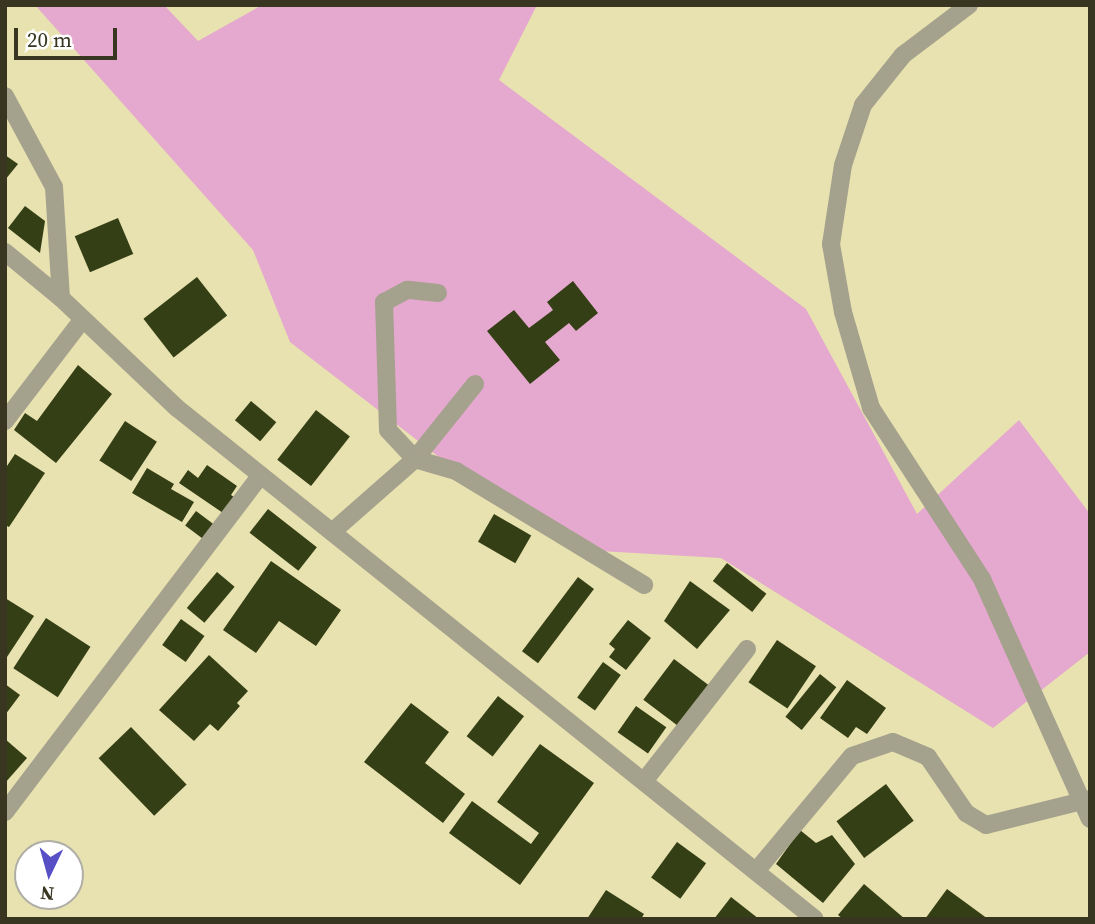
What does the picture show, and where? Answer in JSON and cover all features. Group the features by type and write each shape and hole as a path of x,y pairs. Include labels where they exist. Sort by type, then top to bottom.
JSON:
{"street":[{"path":"969,5 903,55 863,106 843,165 831,244 842,312 871,408 982,579 1090,819"},
{"path":"5,96 54,187 61,298"},
{"path":"5,252 61,298 177,408 645,780 815,919"},
{"path":"439,293 407,290 384,302 388,430 415,459 456,471 644,585"},
{"path":"5,421 83,319"},
{"path":"332,532 415,459 475,384"},
{"path":"5,812 261,475"},
{"path":"645,780 747,649"},
{"path":"757,870 852,756 893,742 928,757 966,813 986,825 1084,801"}],"shaded area":[{"path":"35,5 164,5 198,41 262,5 537,5 499,80 806,309 917,514 1019,420 1090,514 1090,652 993,728 721,558 600,551 466,478 290,342 253,250"}],"building":[{"path":"5,155 18,164 5,180"},
{"path":"25,206 45,221 40,253 8,228"},
{"path":"118,218 133,254 90,272 75,236"},
{"path":"197,277 227,316 174,357 143,319"},
{"path":"573,281 598,313 576,331 569,323 545,342 560,360 530,384 487,331 514,310 529,328 553,310 547,302"},
{"path":"78,365 112,394 56,463 14,430 25,413 37,421"},
{"path":"251,401 276,422 260,441 235,420"},
{"path":"316,410 350,436 311,486 277,460"},
{"path":"125,421 157,442 131,481 99,460"},
{"path":"15,454 45,473 9,527 5,525 5,469"},
{"path":"207,465 237,486 231,495 237,499 226,515 179,483 188,470 198,478"},
{"path":"147,468 174,484 171,489 194,502 182,522 132,493"},
{"path":"268,509 317,547 298,571 250,533"},
{"path":"196,511 216,526 205,540 185,525"},
{"path":"494,514 531,536 515,563 478,542"},
{"path":"271,561 341,610 316,646 279,621 256,653 223,630"},
{"path":"727,563 766,594 752,612 713,581"},
{"path":"217,572 235,587 204,623 187,608"},
{"path":"578,577 594,589 538,663 522,651"},
{"path":"690,581 730,610 697,649 664,621"},
{"path":"5,598 34,616 5,660"},
{"path":"46,618 90,647 58,697 13,668"},
{"path":"181,619 204,636 186,662 162,645"},
{"path":"628,620 651,638 626,670 609,657 615,649 609,644"},
{"path":"777,640 816,666 787,709 748,682"},
{"path":"209,655 248,691 237,703 240,706 218,731 210,724 194,741 159,710"},
{"path":"674,659 709,685 678,726 643,700"},
{"path":"603,662 621,675 595,711 577,698"},
{"path":"820,674 836,687 802,730 785,717"},
{"path":"847,680 886,708 867,734 856,727 848,738 820,718"},
{"path":"5,684 20,695 5,715"},
{"path":"498,696 524,716 493,757 467,736"},
{"path":"411,703 449,732 425,763 465,794 443,823 364,762"},
{"path":"636,706 666,727 648,753 618,732"},
{"path":"131,727 187,785 154,816 99,758"},
{"path":"5,739 27,758 5,783"},
{"path":"540,744 594,783 520,885 449,833 472,801 531,844 539,833 497,802"},
{"path":"886,784 914,821 864,858 836,821"},
{"path":"800,830 816,843 832,835 855,864 823,903 776,864"},
{"path":"677,842 706,863 680,899 651,878"},
{"path":"864,884 905,919 843,919 838,915"},
{"path":"947,889 988,919 925,919"},
{"path":"606,890 644,914 641,919 587,919"},
{"path":"731,897 759,919 714,919"}]}
